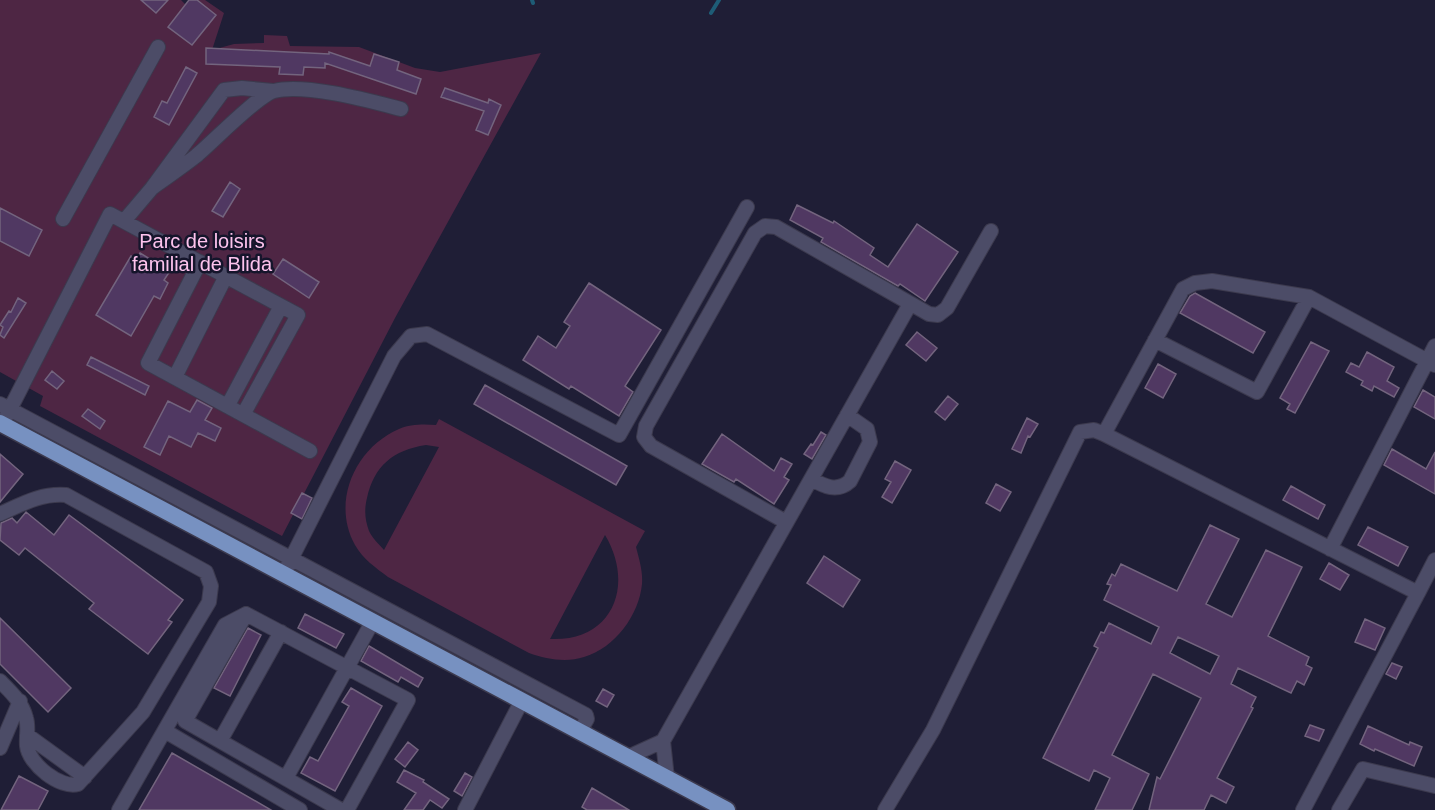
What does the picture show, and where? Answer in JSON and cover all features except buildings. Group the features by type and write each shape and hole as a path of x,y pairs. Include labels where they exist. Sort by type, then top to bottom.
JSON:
{"main road":[{"path":"3,418 287,566 579,731 727,810"},
{"path":"3,418 369,628 711,810"}],"lane":[{"path":"63,219 158,47"},
{"path":"124,221 152,189 224,90 242,88 273,91 295,90 344,95 401,109"},
{"path":"152,189 195,157 273,91"},
{"path":"287,566 394,356 411,336 427,334 619,435 747,207"},
{"path":"3,418 110,213 298,315 244,413"},
{"path":"786,522 647,442 644,431 755,233 765,226 776,227 910,304 929,314 938,315 943,314 991,231"},
{"path":"200,262 148,363 310,450"},
{"path":"175,377 226,276"},
{"path":"1104,434 1183,289 1195,283 1212,281 1309,297 1431,363"},
{"path":"1155,340 1257,392 1309,297"},
{"path":"667,778 663,741 910,304"},
{"path":"228,405 281,306"},
{"path":"1330,549 1431,363 1435,346"},
{"path":"0,393 3,418"},
{"path":"811,479 835,488 845,486 850,481 870,442 867,429 847,415"},
{"path":"885,810 933,730 1080,432 1094,430 1104,434 1418,592"},
{"path":"0,514 38,497 53,494 66,495 206,572 211,586 209,602 143,712 85,777 27,735 27,719 20,701 0,681"},
{"path":"1303,810 1435,560"},
{"path":"246,614 408,700 347,810"},
{"path":"118,810 225,625 246,614"},
{"path":"246,614 185,721 341,810"},
{"path":"286,778 369,628"},
{"path":"220,741 281,632"},
{"path":"0,748 20,701"},
{"path":"465,810 518,708"},
{"path":"165,731 275,804 300,810"},
{"path":"628,757 663,741"},
{"path":"1339,810 1363,769 1435,786"}],"green space":[{"name":"Parc de loisirs familial de Blida","path":"0,0 181,0 190,9 197,0 205,0 224,13 212,50 234,44 264,43 264,35 287,36 290,46 359,47 415,68 440,72 541,53 395,318 282,536 40,406 43,396 0,372"},
{"path":"439,419 645,531 636,547 642,579 640,596 624,629 606,646 595,653 570,660 529,653 388,577 358,550 348,528 346,511 347,494 359,463 370,449 399,429 417,425 436,425","holes":["426,445 439,447 384,550 370,534 365,515 370,487 380,468 387,461 404,451","605,535 614,554 618,573 617,591 612,607 603,621 589,631 572,637 550,639"]}],"waterway":[{"path":"711,13 719,0"}]}
